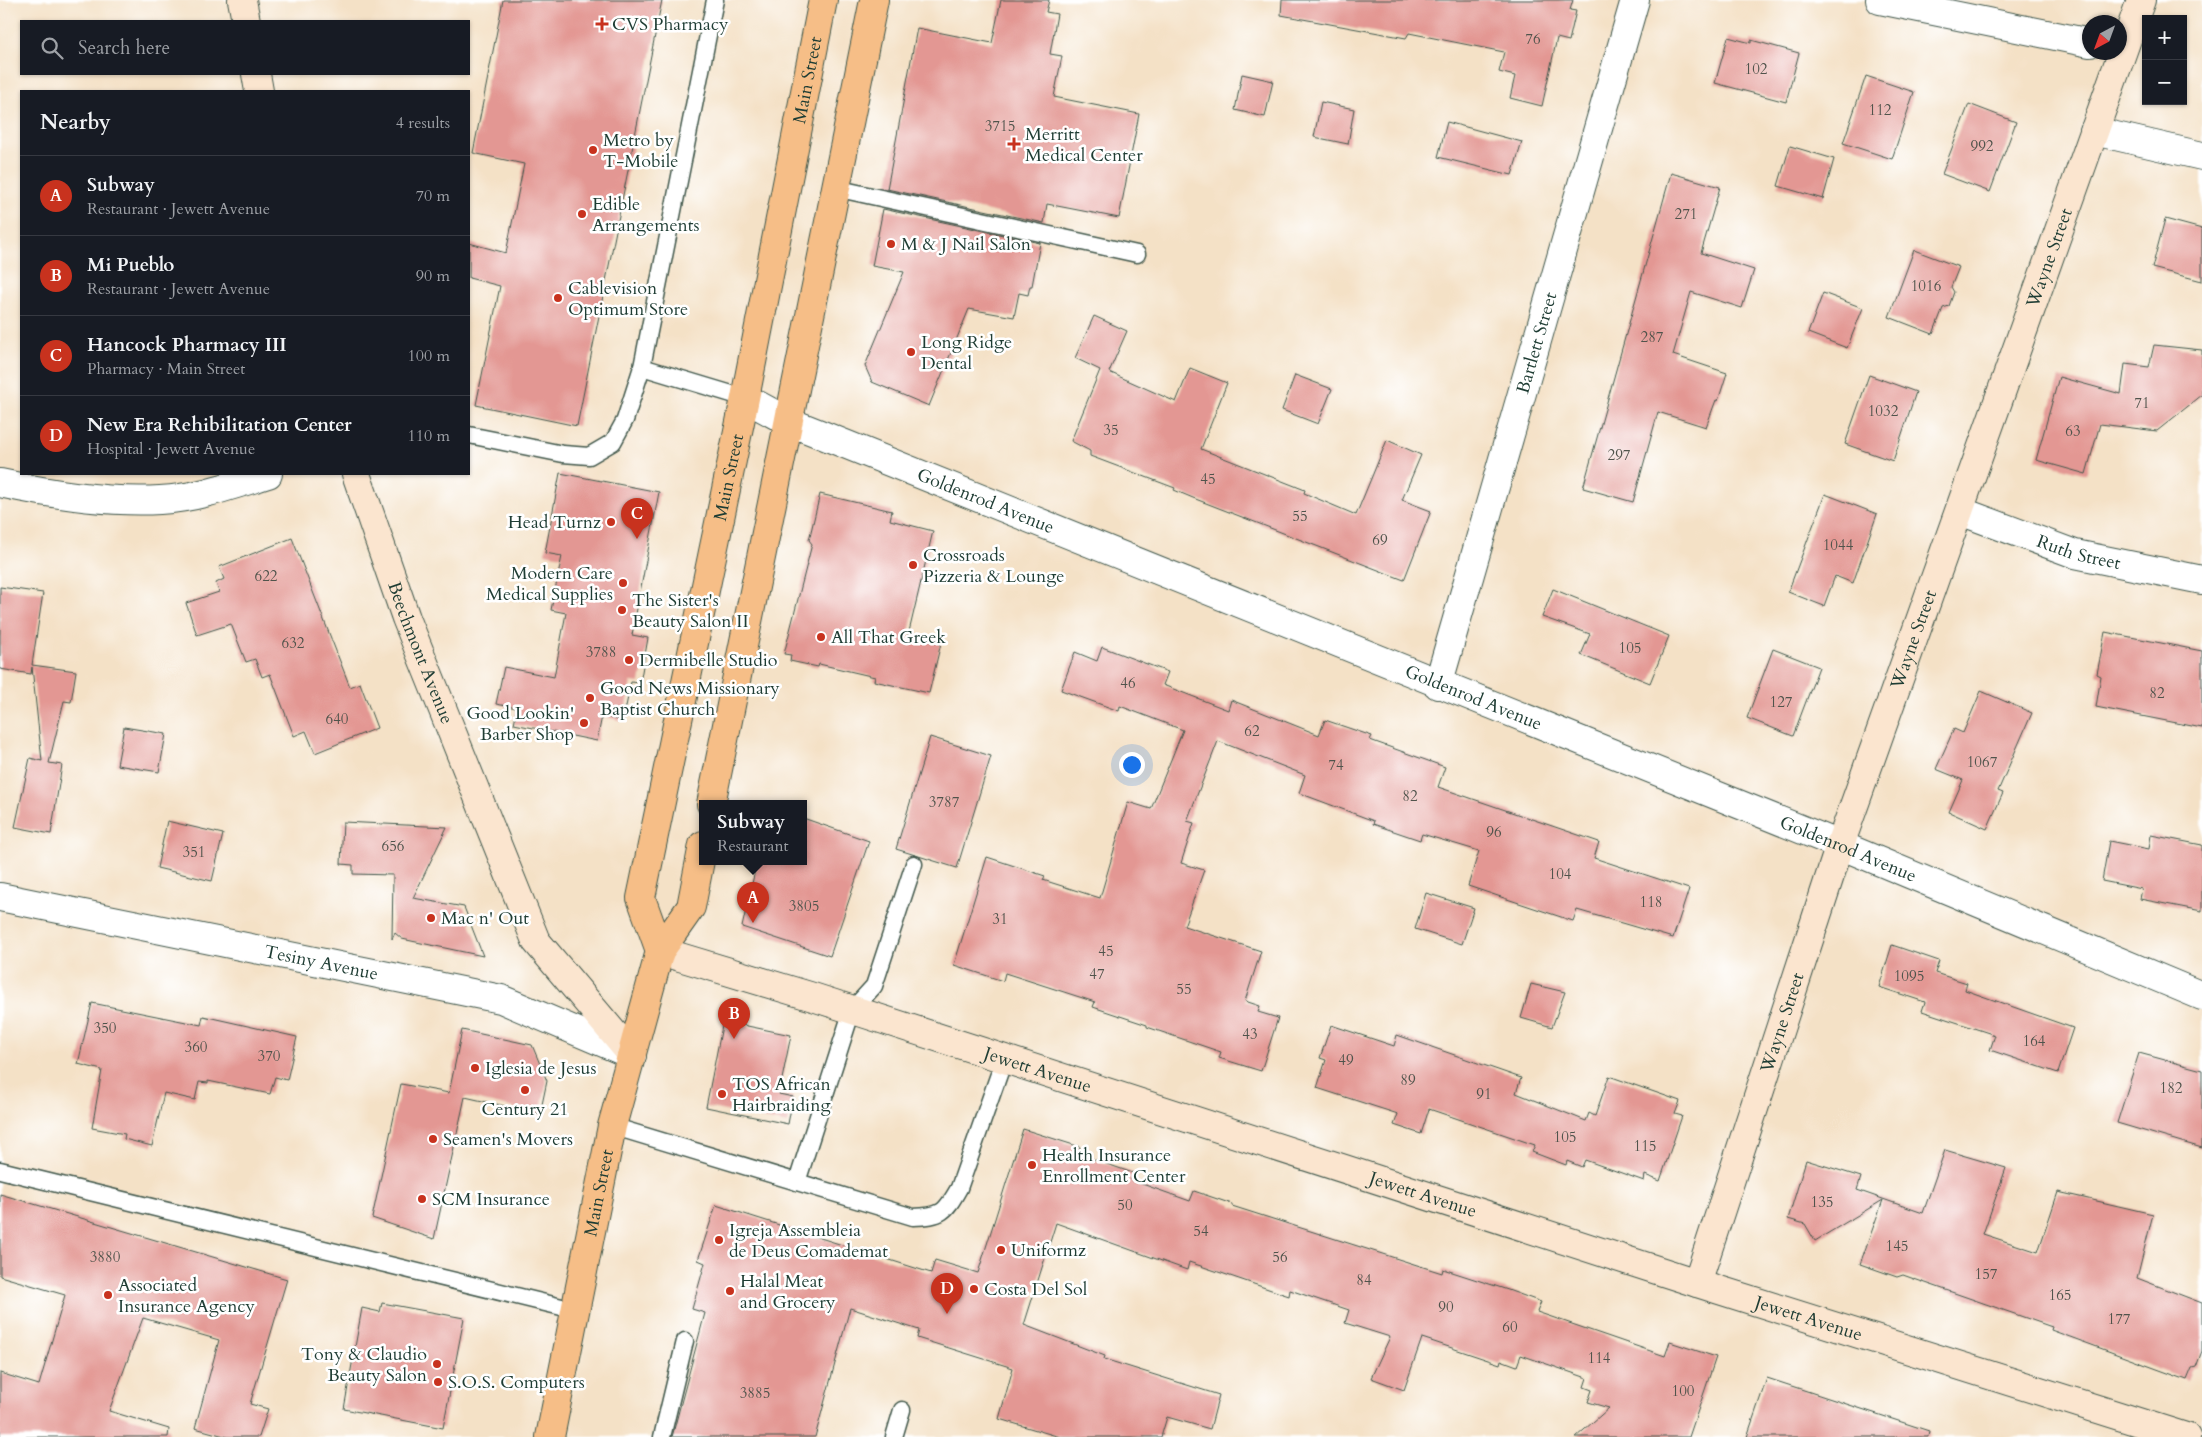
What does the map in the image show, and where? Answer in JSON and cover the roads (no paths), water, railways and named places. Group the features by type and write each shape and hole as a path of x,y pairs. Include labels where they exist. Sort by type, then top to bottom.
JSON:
{"main road":[{"name":"Main Street","path":"660,951 640,898 745,398 823,0"},
{"path":"712,800 787,421 874,0"},
{"name":"Main Street","path":"550,1437 612,1126 660,951 690,907 699,863"}],"street":[{"path":"242,0 246,20"},
{"name":"Bartlett Street","path":"1438,685 1635,0"},
{"path":"1880,0 2082,40"},
{"name":"Wayne Street","path":"2127,34 2141,0"},
{"name":"Wayne Street","path":"1698,1283 1840,845 1960,511 2117,60"},
{"path":"256,75 259,90"},
{"path":"2094,131 2202,156"},
{"name":"Goldenrod Avenue","path":"745,398 787,421 1438,685 1840,845 2202,996"},
{"path":"0,483 113,500 161,500 216,490 265,475"},
{"name":"Beechmont Avenue","path":"356,475 406,618 536,940 632,1055"},
{"name":"Ruth Street","path":"1960,511 2075,554 2202,580"},
{"name":"Tesiny Avenue","path":"0,897 501,999 632,1055"},
{"name":"Jewett Avenue","path":"660,951 852,1010 1698,1283 2186,1437"}],"lane":[{"path":"470,435 563,454 589,456 612,442 625,420 642,367 715,0"},
{"path":"835,188 1137,254"},
{"path":"642,367 745,398"},
{"path":"796,1182 852,1010 874,986 914,864"},
{"path":"612,1126 913,1216 935,1216 949,1206 959,1188 1004,1060"},
{"path":"0,1170 574,1310"},
{"path":"662,1437 685,1341"},
{"path":"894,1437 902,1410"}],"place":[{"name":"CVS Pharmacy","path":"602,24"},
{"name":"Merritt Medical Center","path":"1014,144"},
{"name":"Metro by T-Mobile","path":"593,150"},
{"name":"Edible Arrangements","path":"582,214"},
{"name":"M & J Nail Salon","path":"891,244"},
{"name":"Cablevision Optimum Store","path":"558,298"},
{"name":"Long Ridge Dental","path":"911,352"},
{"name":"Head Turnz","path":"611,522"},
{"name":"Hancock Pharmacy III","path":"637,539"},
{"name":"Crossroads Pizzeria & Lounge","path":"913,565"},
{"name":"Modern Care Medical Supplies","path":"623,583"},
{"name":"The Sister's Beauty Salon II","path":"622,610"},
{"name":"All That Greek","path":"821,637"},
{"name":"Dermibelle Studio","path":"629,660"},
{"name":"Good News Missionary Baptist Church","path":"590,698"},
{"name":"Good Lookin' Barber Shop","path":"584,723"},
{"name":"Mac n' Out","path":"431,918"},
{"name":"Subway","path":"753,923"},
{"name":"Mi Pueblo","path":"734,1039"},
{"name":"Iglesia de Jesus","path":"475,1068"},
{"name":"Century 21","path":"525,1090"},
{"name":"TOS African Hairbraiding","path":"722,1094"},
{"name":"Seamen's Movers","path":"433,1139"},
{"name":"Health Insurance Enrollment Center","path":"1032,1165"},
{"name":"SCM Insurance","path":"422,1199"},
{"name":"Igreja Assembleia de Deus Comademat","path":"719,1240"},
{"name":"Uniformz","path":"1001,1250"},
{"name":"Costa Del Sol","path":"974,1289"},
{"name":"Halal Meat and Grocery","path":"730,1291"},
{"name":"Associated Insurance Agency","path":"108,1295"},
{"name":"New Era Rehibilitation Center","path":"947,1314"},
{"name":"Tony & Claudio Beauty Salon","path":"437,1364"},
{"name":"S.O.S. Computers","path":"438,1382"}]}
